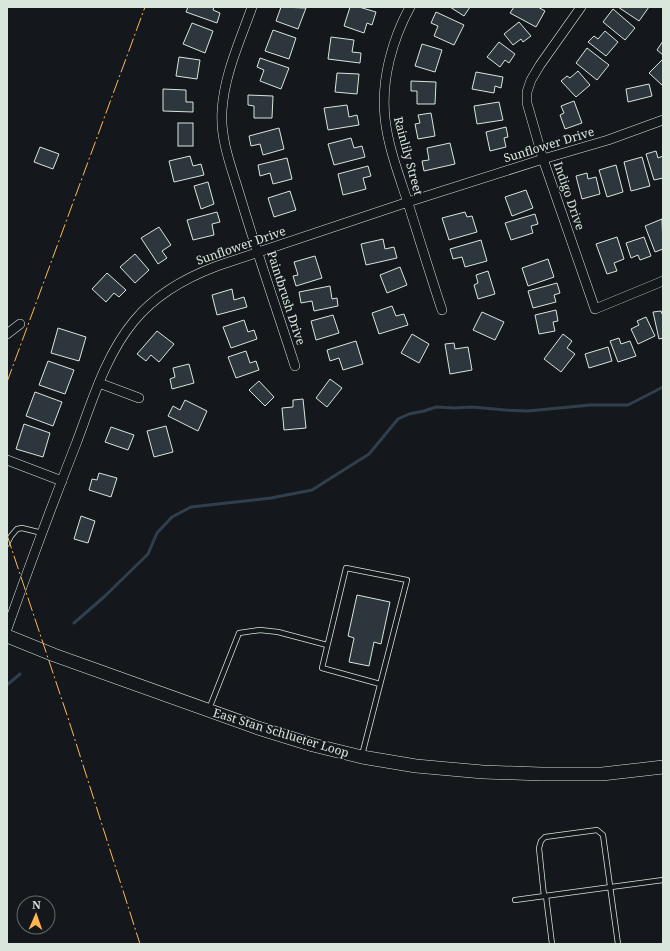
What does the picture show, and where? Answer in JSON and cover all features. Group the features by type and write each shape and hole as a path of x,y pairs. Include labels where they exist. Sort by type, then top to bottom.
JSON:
{"main road":[{"name":"East Stan Schlueter Loop","path":"7,636 208,711 313,745 362,757 416,766 483,772 541,774 602,774 663,767"}],"street":[{"name":"Paintbrush Drive","path":"252,7 233,58 224,90 222,113 223,132 228,157 295,366"},
{"name":"Rainlily Street","path":"410,7 393,46 385,85 387,134 442,310"},
{"name":"Indigo Drive","path":"580,7 531,80 527,92 529,113 543,159 595,309 663,281"},
{"name":"Sunflower Drive","path":"7,629 99,383 120,339 135,320 152,303 172,287 194,275 216,266 408,202 608,140 663,120"},
{"path":"7,334 20,324"},
{"path":"99,383 139,398"},
{"path":"7,460 62,481"}],"lane":[{"path":"7,544 17,529 22,528 42,533"},
{"path":"362,757 407,580 346,568 322,668 380,684"},
{"path":"208,711 239,633 260,630 278,632 328,645"},
{"path":"552,944 539,848 541,841 545,837 597,830 603,835 618,944"},
{"path":"515,900 663,880"}],"building":[{"path":"188,7 214,7 213,10 220,13 217,23 186,12"},
{"path":"281,7 306,8 298,29 276,21"},
{"path":"350,7 359,7 376,12 372,25 367,23 364,33 344,26"},
{"path":"450,7 470,7 464,16"},
{"path":"514,7 538,7 545,11 536,27 510,13"},
{"path":"618,7 649,7 639,21"},
{"path":"613,9 635,28 625,40 603,22"},
{"path":"436,12 464,25 454,45 434,36 438,26 431,23"},
{"path":"519,22 531,36 523,42 521,39 513,45 504,34"},
{"path":"192,23 213,31 205,53 183,44"},
{"path":"273,30 296,38 289,59 265,51"},
{"path":"605,31 618,42 606,56 588,42 594,36 598,39"},
{"path":"331,37 354,40 352,52 361,53 360,63 328,59"},
{"path":"663,41 663,55 657,50"},
{"path":"499,42 515,54 509,63 505,60 500,67 487,57"},
{"path":"422,44 442,50 435,72 415,66"},
{"path":"587,48 609,65 597,80 576,63"},
{"path":"179,57 200,60 197,79 176,76"},
{"path":"260,58 289,68 281,89 260,81 264,70 257,67"},
{"path":"663,59 663,86 649,73"},
{"path":"578,71 590,85 576,97 561,81 567,76 570,78"},
{"path":"476,72 503,77 501,88 495,86 494,93 472,89"},
{"path":"337,73 359,74 357,94 335,92"},
{"path":"411,81 436,82 435,104 417,104 417,91 411,91"},
{"path":"649,84 652,96 628,102 626,89"},
{"path":"163,89 186,90 186,102 193,102 193,112 163,111"},
{"path":"248,95 273,96 272,118 254,118 254,106 248,105"},
{"path":"574,101 582,123 565,129 560,115 564,113 561,106"},
{"path":"499,102 503,120 477,124 474,106"},
{"path":"347,105 349,117 357,115 359,125 328,130 324,108"},
{"path":"431,113 435,136 418,139 415,124 420,123 418,115"},
{"path":"178,123 193,123 193,146 178,146"},
{"path":"506,127 508,137 504,138 506,147 490,151 486,132"},
{"path":"279,128 284,149 263,155 260,144 251,146 249,136"},
{"path":"351,138 354,148 362,146 365,157 334,165 328,144"},
{"path":"450,143 455,164 424,171 422,161 429,160 427,148"},
{"path":"40,147 59,154 53,169 34,162"},
{"path":"656,151 658,158 663,156 663,178 654,180 646,154"},
{"path":"190,156 193,166 201,164 204,175 174,182 169,161"},
{"path":"642,157 650,186 631,191 624,162"},
{"path":"287,158 292,179 273,184 270,173 260,176 258,165"},
{"path":"616,165 623,192 607,197 599,170"},
{"path":"368,166 371,176 363,178 366,189 343,195 338,174"},
{"path":"587,173 588,179 596,177 600,194 582,199 576,176"},
{"path":"208,182 214,204 201,209 194,186"},
{"path":"526,190 533,208 512,216 505,197"},
{"path":"290,191 296,210 274,217 268,198"},
{"path":"217,212 220,222 212,224 214,235 193,240 187,220"},
{"path":"465,212 467,217 472,216 477,232 449,240 442,218"},
{"path":"535,214 538,224 531,226 533,233 511,240 505,223"},
{"path":"662,219 663,249 655,252 645,226"},
{"path":"159,227 171,245 162,251 167,258 158,264 141,238"},
{"path":"617,237 624,259 614,263 617,271 607,274 596,244"},
{"path":"644,237 651,256 640,260 638,255 631,258 626,243"},
{"path":"383,239 385,249 394,247 397,258 366,265 361,244"},
{"path":"481,240 487,261 465,267 462,257 453,259 450,249"},
{"path":"135,254 149,270 135,283 120,267"},
{"path":"315,256 322,278 296,286 293,276 298,275 294,262"},
{"path":"548,259 554,277 528,286 522,268"},
{"path":"400,267 407,285 387,293 380,275"},
{"path":"488,271 495,294 478,299 474,285 478,283 476,275"},
{"path":"107,273 126,290 119,297 114,293 106,302 92,289"},
{"path":"557,283 560,293 554,295 556,302 533,308 528,291"},
{"path":"330,286 332,299 337,298 338,306 314,311 312,301 301,303 299,292"},
{"path":"232,289 234,300 244,297 247,307 217,315 212,295"},
{"path":"392,306 396,316 404,314 408,325 379,334 372,313"},
{"path":"556,310 558,321 553,322 555,331 539,334 535,315"},
{"path":"661,311 663,316 663,338 659,339 653,312"},
{"path":"482,312 504,322 495,340 473,330"},
{"path":"333,315 339,333 316,340 311,321"},
{"path":"646,317 655,336 638,344 631,329 639,325 637,321"},
{"path":"244,320 248,332 254,330 257,339 231,348 223,327"},
{"path":"58,328 86,337 79,361 51,353"},
{"path":"157,331 174,344 159,362 151,355 146,361 137,354"},
{"path":"412,334 429,344 419,363 401,353"},
{"path":"563,334 572,341 567,348 575,354 561,372 544,359"},
{"path":"619,338 621,344 630,341 636,356 618,362 610,341"},
{"path":"356,341 363,364 343,370 339,358 330,361 327,350"},
{"path":"454,343 455,349 468,347 472,370 450,374 445,344"},
{"path":"608,347 612,361 589,368 585,354"},
{"path":"246,351 250,363 256,361 259,370 236,378 228,357"},
{"path":"48,361 74,370 65,394 39,385"},
{"path":"189,364 194,383 172,389 170,379 175,377 173,368"},
{"path":"330,379 342,388 327,407 316,398"},
{"path":"259,381 274,397 265,406 249,390"},
{"path":"35,392 62,402 53,426 26,416"},
{"path":"303,399 306,428 284,430 282,408 293,407 293,400"},
{"path":"185,400 207,411 198,431 168,416 173,406 180,410"},
{"path":"24,424 50,433 43,457 16,449"},
{"path":"166,426 173,452 154,457 147,431"},
{"path":"111,427 134,435 128,450 105,442"},
{"path":"99,473 117,478 111,497 89,490 92,479 97,480"},
{"path":"81,516 95,521 88,543 74,539"},
{"path":"357,595 390,602 381,644 374,642 369,666 349,662 354,638 348,636"}],"waterway":[{"path":"74,623 105,596 148,554 157,533 172,517 191,507 271,498 312,490 369,454 398,419 409,414 436,407 472,407 528,411 590,405 628,405 663,387"},
{"path":"7,685 20,674"}],"power":[{"path":"7,382 145,7"},
{"path":"7,535 69,721 140,944"}]}
